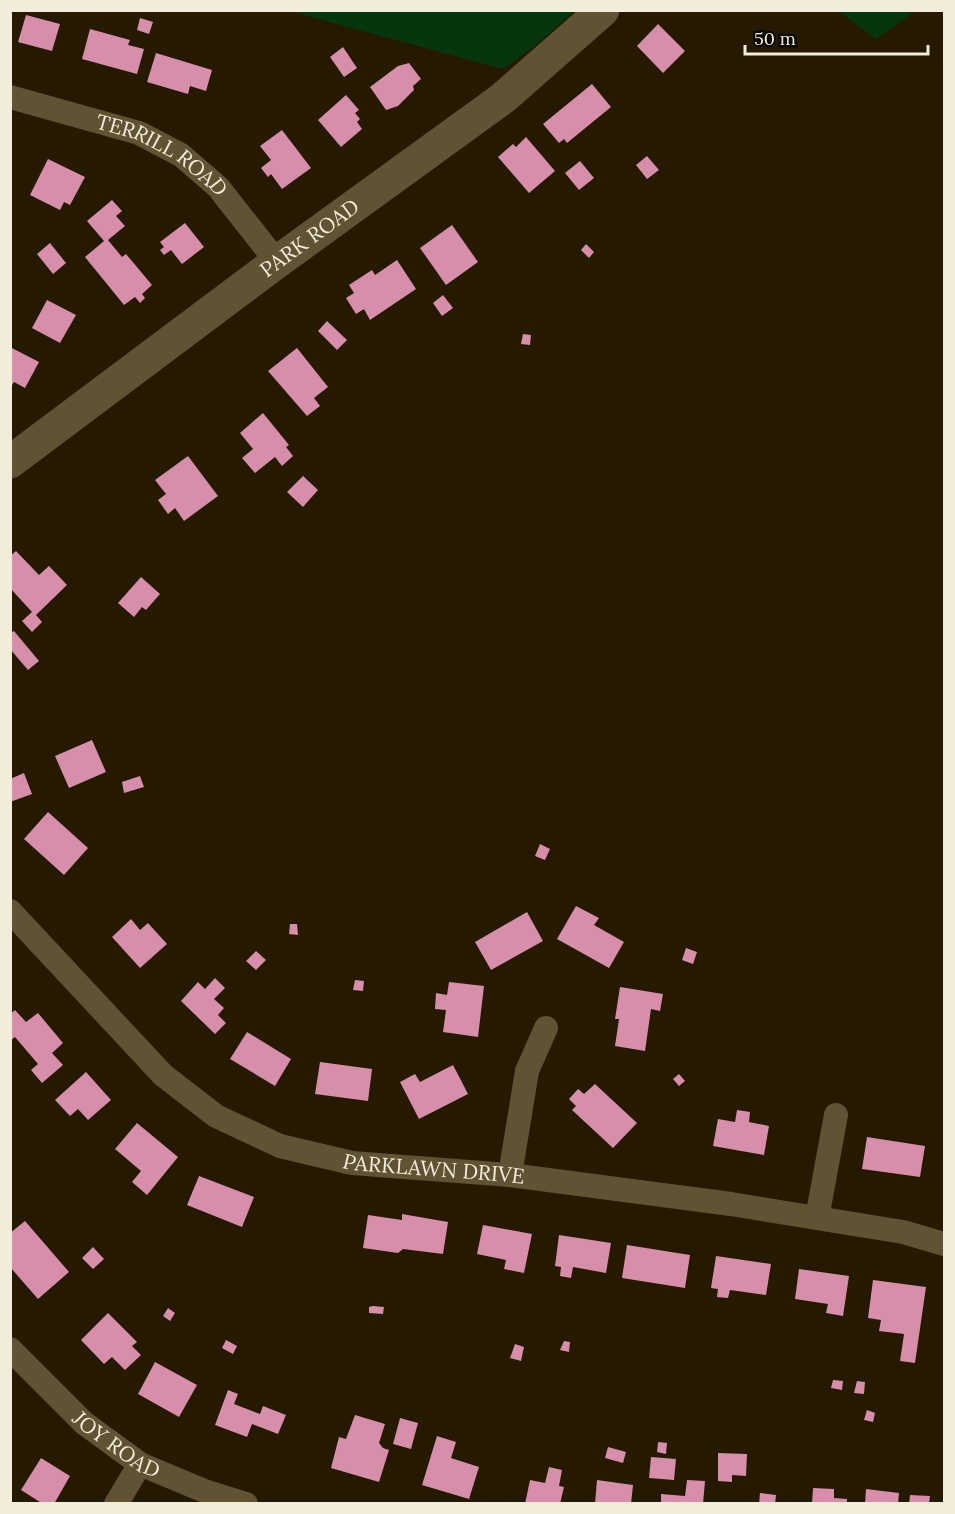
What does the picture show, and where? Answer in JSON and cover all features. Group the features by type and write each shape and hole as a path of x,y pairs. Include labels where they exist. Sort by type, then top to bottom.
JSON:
{"main road":[{"name":"PARK ROAD","path":"10,462 277,262 503,98 603,10"}],"street":[{"name":"TERRILL ROAD","path":"10,97 140,133 181,155 218,187 277,262"},
{"name":"PARKLAWN DRIVE","path":"10,911 163,1075 216,1116 280,1146 352,1162 510,1175 730,1204 903,1232 945,1244"},
{"path":"510,1175 527,1071 546,1028"},
{"path":"817,1218 836,1115"},
{"name":"JOY ROAD","path":"10,1349 84,1424 140,1464 207,1492 246,1503"},
{"path":"116,1503 140,1464"}],"green space":[{"path":"289,11 575,11 532,48 503,69"},
{"path":"838,11 916,11 876,39"}],"building":[{"path":"26,15 60,24 52,51 18,42"},
{"path":"140,18 153,22 149,34 137,30"},
{"path":"658,24 685,51 663,73 637,46"},
{"path":"90,29 130,40 128,45 144,49 137,74 82,59"},
{"path":"343,47 357,68 344,77 330,57"},
{"path":"156,53 212,70 206,91 190,86 188,94 147,82"},
{"path":"409,63 421,79 413,86 414,90 398,106 386,110 370,87 398,66"},
{"path":"592,84 611,107 567,143 564,139 559,143 543,124"},
{"path":"346,95 359,110 355,113 360,119 357,122 362,129 341,147 318,120"},
{"path":"282,130 311,168 282,189 271,174 268,177 261,168 271,160 260,146"},
{"path":"526,137 555,171 529,193 498,157 513,144 516,147"},
{"path":"647,156 659,170 647,179 636,165"},
{"path":"48,159 85,177 70,205 64,202 60,210 30,195"},
{"path":"580,161 594,178 579,190 565,173"},
{"path":"112,200 122,211 116,216 125,226 108,240 122,257 126,254 152,285 142,294 145,298 140,303 135,297 124,305 85,257 104,241 87,221"},
{"path":"185,223 204,247 182,264 171,250 164,255 160,250 164,247 160,242"},
{"path":"452,225 478,262 446,285 420,248"},
{"path":"50,243 66,263 53,274 37,254"},
{"path":"586,244 594,252 589,258 581,250"},
{"path":"397,260 416,289 370,320 364,309 356,314 346,298 354,293 349,285 372,270 375,275"},
{"path":"443,295 453,308 442,316 433,303"},
{"path":"47,300 76,315 60,343 32,328"},
{"path":"327,321 347,340 337,350 318,331"},
{"path":"523,334 531,335 530,345 521,344"},
{"path":"10,347 39,362 25,388 14,382 10,388"},
{"path":"297,348 328,387 314,398 320,406 307,416 268,371"},
{"path":"263,413 289,445 286,447 293,456 282,466 275,457 255,473 242,458 253,449 240,433"},
{"path":"188,456 218,496 184,521 175,508 168,514 158,500 166,494 155,480"},
{"path":"303,476 318,490 303,507 287,492"},
{"path":"16,551 39,575 49,566 67,585 36,615 42,622 32,632 22,621 32,612 11,589 10,556"},
{"path":"141,577 160,594 146,610 142,607 134,617 118,603"},
{"path":"14,631 39,661 28,670 10,649 10,633"},
{"path":"92,740 106,772 69,788 55,756"},
{"path":"24,773 32,794 10,802 10,779"},
{"path":"140,776 144,787 124,793 122,782"},
{"path":"48,812 88,848 64,875 24,839"},
{"path":"540,844 550,849 545,860 535,856"},
{"path":"576,906 599,918 594,925 624,942 609,968 557,939"},
{"path":"527,912 543,941 491,970 475,942"},
{"path":"131,919 140,930 148,923 167,944 140,968 112,937"},
{"path":"290,924 297,924 298,935 289,934"},
{"path":"686,948 697,952 693,964 682,960"},
{"path":"256,951 266,960 256,970 246,961"},
{"path":"215,978 225,988 214,999 224,1008 218,1015 226,1023 215,1034 181,1001 198,982 205,989"},
{"path":"355,980 364,981 363,991 353,990"},
{"path":"449,982 484,986 478,1037 443,1032 446,1010 435,1009 436,993 447,995"},
{"path":"620,987 663,994 660,1011 651,1009 645,1051 615,1046 619,1019 615,1019"},
{"path":"15,1010 26,1022 38,1013 63,1043 52,1053 63,1065 42,1083 31,1070 38,1064 15,1037 10,1041 10,1014"},
{"path":"247,1032 291,1059 275,1086 230,1059"},
{"path":"320,1062 372,1069 368,1101 315,1094"},
{"path":"453,1065 468,1094 419,1119 400,1082 415,1074 420,1082"},
{"path":"86,1072 111,1100 88,1120 78,1109 70,1116 55,1100"},
{"path":"679,1074 685,1081 679,1086 673,1079"},
{"path":"595,1084 637,1123 613,1148 572,1110 576,1106 569,1099 578,1089 584,1094"},
{"path":"737,1110 750,1112 749,1122 769,1126 764,1155 713,1146 718,1119 735,1122"},
{"path":"137,1123 178,1157 147,1195 132,1182 141,1171 115,1149"},
{"path":"867,1137 925,1146 920,1177 862,1169"},
{"path":"199,1176 254,1197 242,1227 187,1205"},
{"path":"402,1214 448,1222 443,1254 403,1249 398,1253 363,1248 368,1215 402,1220"},
{"path":"25,1221 69,1272 38,1299 10,1267 10,1233"},
{"path":"483,1225 532,1234 524,1273 504,1269 506,1260 477,1254"},
{"path":"559,1235 611,1243 606,1273 573,1267 571,1278 560,1276 561,1267 555,1266"},
{"path":"627,1245 690,1255 685,1288 622,1278"},
{"path":"93,1247 104,1259 93,1269 82,1258"},
{"path":"716,1256 771,1264 766,1295 730,1290 728,1298 717,1297 718,1289 711,1288"},
{"path":"799,1269 849,1276 843,1316 826,1313 828,1304 795,1299"},
{"path":"873,1280 926,1287 915,1363 900,1361 904,1334 879,1331 881,1320 868,1318"},
{"path":"369,1307 384,1307 383,1314 369,1313"},
{"path":"168,1308 175,1313 170,1321 163,1316"},
{"path":"108,1313 137,1342 132,1346 141,1355 125,1370 112,1357 104,1364 81,1340"},
{"path":"226,1340 237,1346 233,1354 222,1348"},
{"path":"564,1341 570,1342 569,1352 560,1350"},
{"path":"515,1344 524,1347 521,1361 510,1358"},
{"path":"155,1362 197,1385 179,1417 138,1394"},
{"path":"833,1380 843,1381 842,1390 831,1388"},
{"path":"857,1381 865,1382 864,1394 854,1393"},
{"path":"228,1390 238,1394 234,1404 260,1414 263,1406 286,1415 278,1434 252,1424 247,1437 215,1425"},
{"path":"867,1410 875,1413 873,1422 864,1420"},
{"path":"355,1415 385,1424 379,1443 383,1448 389,1450 379,1482 331,1468 339,1437 346,1439"},
{"path":"400,1418 418,1423 411,1449 393,1444"},
{"path":"437,1436 456,1442 451,1458 479,1467 469,1499 422,1485"},
{"path":"658,1442 667,1443 666,1454 657,1452"},
{"path":"608,1447 626,1452 623,1463 605,1458"},
{"path":"718,1453 747,1454 746,1476 732,1475 732,1482 718,1481"},
{"path":"651,1457 676,1459 674,1480 649,1478"},
{"path":"41,1458 70,1476 54,1504 43,1504 21,1490"},
{"path":"549,1467 562,1470 559,1486 564,1487 560,1504 525,1504 530,1480 545,1483"},
{"path":"597,1480 633,1485 631,1504 595,1504"},
{"path":"687,1480 705,1481 703,1504 661,1504 661,1494 685,1496"},
{"path":"813,1488 834,1489 834,1498 847,1499 847,1504 812,1504"},
{"path":"866,1489 899,1493 898,1504 865,1504"},
{"path":"760,1493 776,1495 775,1504 759,1504"},
{"path":"910,1495 930,1496 929,1504 909,1504"}]}
